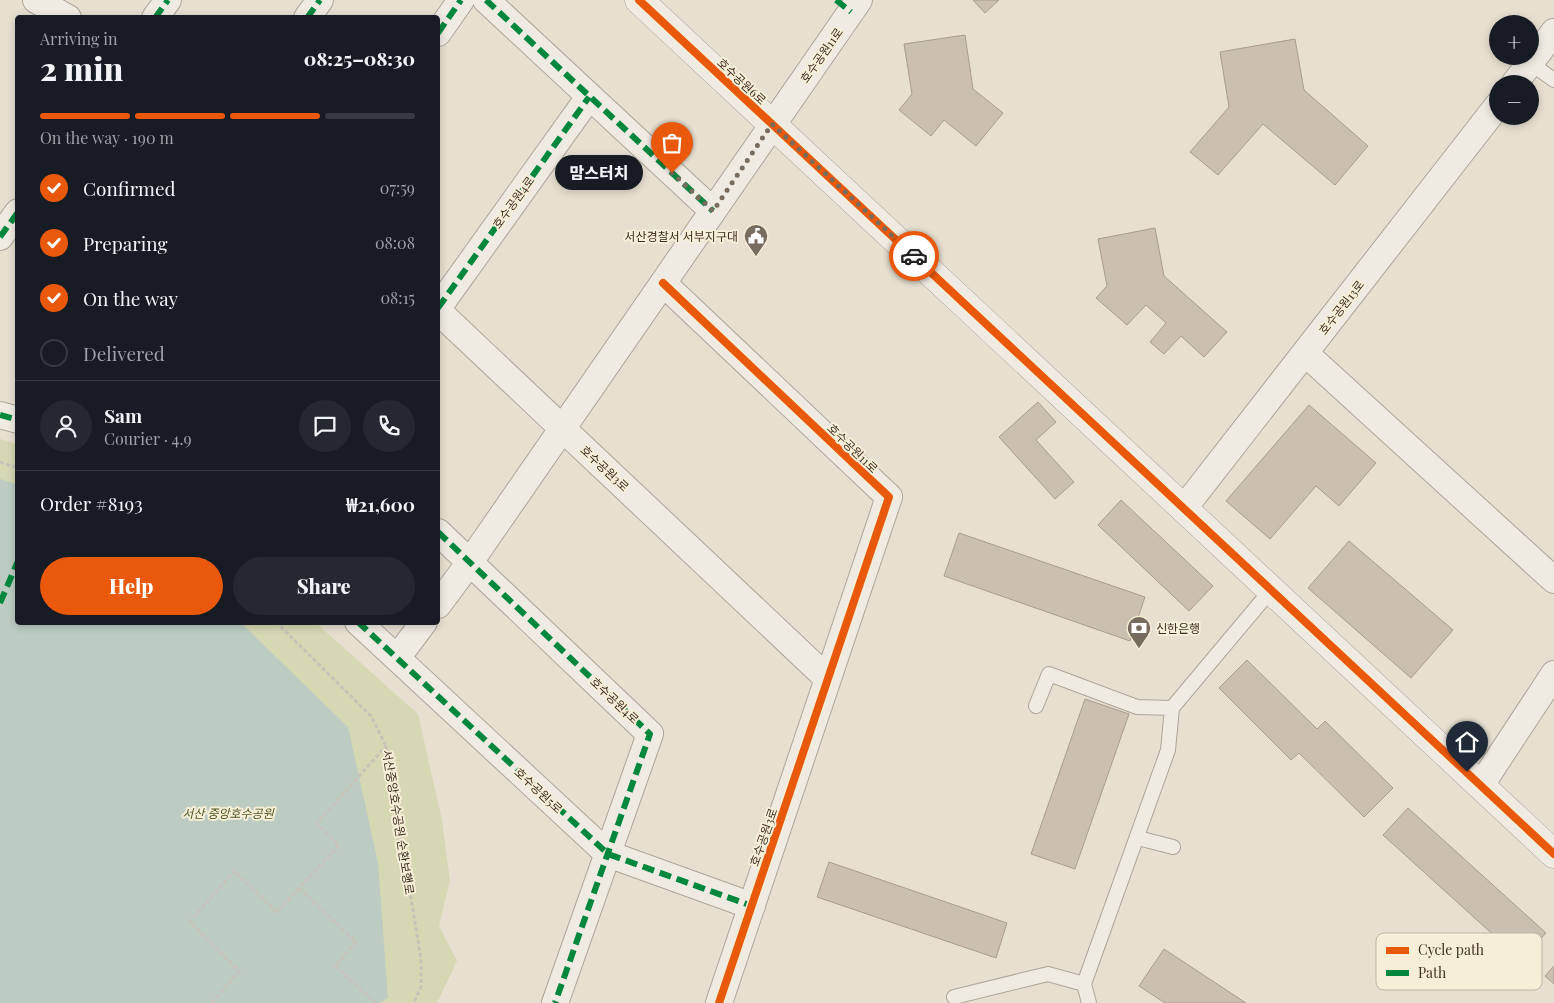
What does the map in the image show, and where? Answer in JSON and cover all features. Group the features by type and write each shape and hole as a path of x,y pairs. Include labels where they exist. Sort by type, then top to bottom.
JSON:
{"street":[{"path":"36,0 63,15"},
{"path":"157,15 168,0"},
{"path":"309,15 320,0"},
{"path":"440,30 462,0"},
{"path":"486,0 713,211"},
{"name":"호수공원6로","path":"639,0 1554,854"},
{"name":"호수공원11로","path":"440,602 470,562 713,211 772,124 849,4"},
{"path":"1539,51 1554,32"},
{"path":"1521,75 1528,65"},
{"name":"호수공원4로","path":"440,307 589,97"},
{"name":"호수공원13로","path":"1184,508 1489,117"},
{"path":"0,237 15,216"},
{"name":"호수공원11로","path":"663,283 888,497 828,679"},
{"name":"호수공원3로","path":"440,312 828,679 719,1003"},
{"path":"1305,353 1554,580"},
{"path":"0,415 15,419"},
{"name":"호수공원4로","path":"440,534 650,734 555,1003"},
{"name":"호수공원5로","path":"361,625 608,854 752,906"},
{"path":"397,658 422,625"},
{"path":"1480,785 1554,674"}],"lane":[{"path":"1533,65 1554,80"},
{"path":"1089,1003 1084,984 1168,750 1172,708 1271,590"},
{"path":"1036,706 1049,674 1137,707 1172,708"},
{"path":"1138,838 1173,847"},
{"path":"954,997 1048,974 1084,984"}],"path":[{"path":"0,462 15,467"},
{"path":"212,1003 239,971 190,922 234,872 277,912 339,845 317,823 386,746"},
{"path":"299,888 356,942 335,966 376,1003"}],"green space":[{"name":"서산 중앙호수공원","path":"0,439 15,443 15,625 318,625 418,714 442,820 450,881 439,926 457,961 437,1003 0,1003"}],"shaded area":[{"name":"서산 중앙호수공원","path":"0,479 15,483 15,625 243,625 348,727 378,863 388,998 379,1003 0,1003"}],"building":[{"path":"973,0 999,0 985,13"},
{"path":"965,35 973,89 1003,113 976,146 944,120 931,136 899,110 912,94 904,44"},
{"path":"1295,39 1304,90 1368,146 1335,185 1263,124 1218,175 1190,152 1229,107 1220,52"},
{"path":"1155,228 1164,276 1227,332 1204,357 1181,336 1164,354 1150,342 1166,323 1146,305 1127,325 1096,298 1107,286 1098,239"},
{"path":"1038,402 1056,422 1036,440 1074,482 1055,499 999,437"},
{"path":"1309,405 1376,463 1339,506 1316,486 1270,539 1226,501"},
{"path":"1121,500 1213,586 1189,611 1098,525"},
{"path":"959,533 1145,597 1130,641 944,576"},
{"path":"1349,541 1453,630 1411,678 1308,588"},
{"path":"1247,660 1317,729 1325,721 1393,788 1364,817 1299,753 1291,760 1219,688"},
{"path":"1085,699 1129,714 1075,869 1031,854"},
{"path":"1408,808 1546,933 1542,937 1542,933 1491,933 1383,835"},
{"path":"829,862 1007,923 996,958 817,897"},
{"path":"1164,949 1246,1003 1165,1003 1139,986"},
{"path":"1554,966 1554,984 1545,976"}],"marked path":[{"path":"157,15 168,0"},
{"path":"309,15 320,0"},
{"path":"440,30 461,0"},
{"path":"486,0 713,211"},
{"path":"836,0 851,12"},
{"path":"440,305 589,97"},
{"path":"0,237 15,216"},
{"path":"0,415 15,419"},
{"path":"440,534 650,734 555,1003"},
{"path":"0,603 15,568"},
{"path":"361,625 608,854 752,906"}],"cycle path":[{"path":"639,0 1554,854"},
{"path":"663,283 889,497 719,1003"}],"way so far":[{"path":"672,173 713,211 772,124 914,256"}],"place":[{"name":"맘스터치","path":"672,173"},
{"name":"서산경찰서 서부지구대","path":"756,257"},
{"name":"신한은행","path":"1139,649"}],"route":[{"path":"914,256 1467,772"}]}
